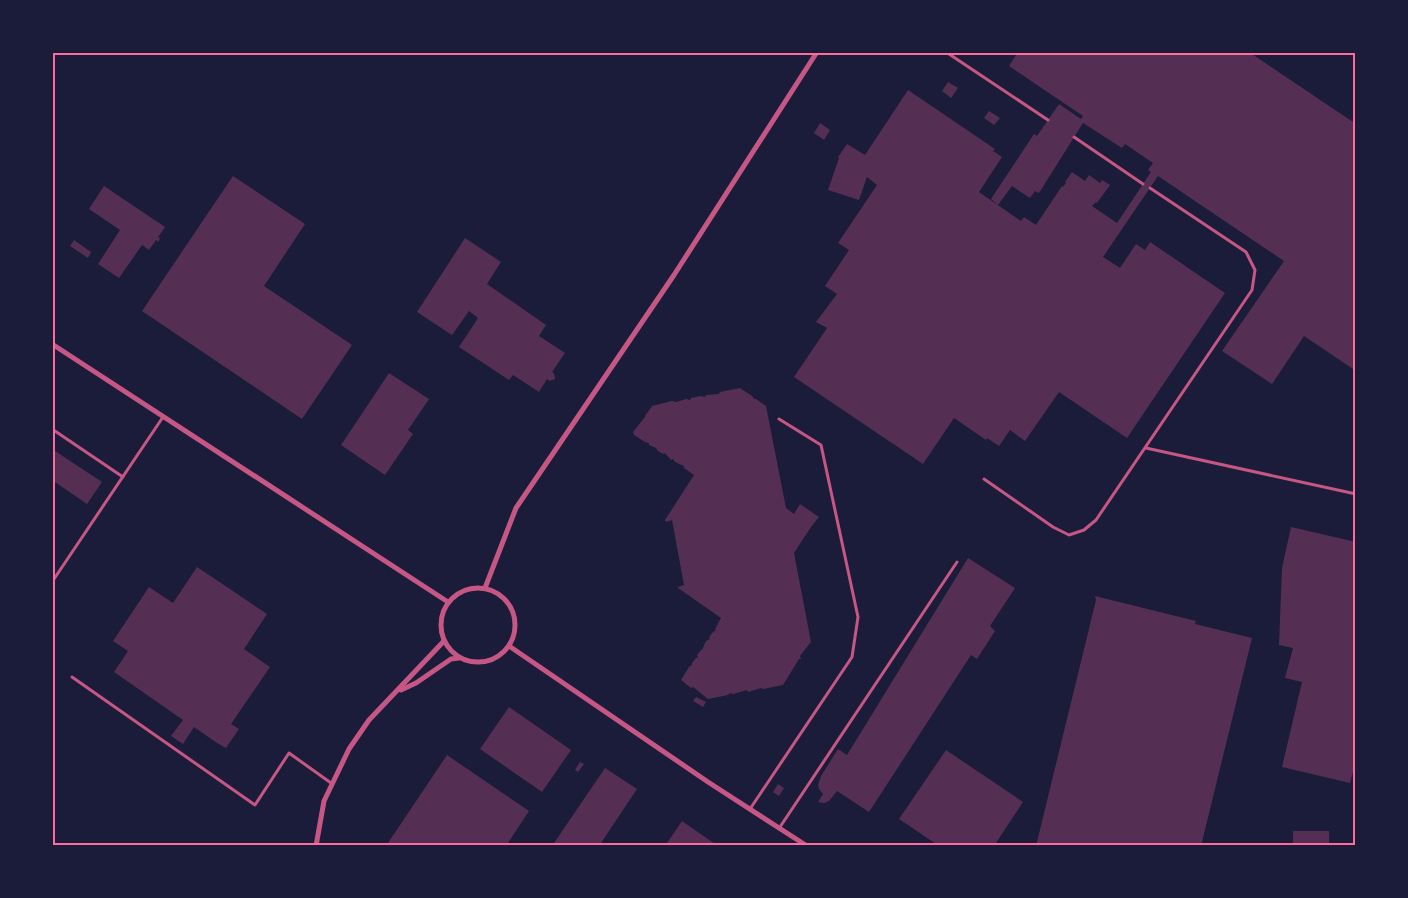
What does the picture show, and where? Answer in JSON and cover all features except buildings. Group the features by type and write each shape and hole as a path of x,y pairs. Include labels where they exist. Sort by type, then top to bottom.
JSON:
{"street":[{"path":"485,588 516,508 674,275 818,52"},
{"path":"52,344 448,602"},
{"path":"485,588 506,600 513,611 514,635 509,646 492,660 481,663 470,662 459,658 444,641 441,631 443,611 448,602 465,590 485,588"},
{"path":"316,846 324,801 355,739 369,720 444,641"},
{"path":"509,646 708,782 807,846"},
{"path":"396,693 416,683 452,659 459,658"}],"lane":[{"path":"946,52 1048,120"},
{"path":"1074,137 1143,184"},
{"path":"984,478 1053,528 1069,535 1084,530 1096,520 1252,290 1255,270 1246,252 1150,188"},
{"path":"52,582 163,417"},
{"path":"750,809 852,657 858,617 820,445 779,419"},
{"path":"52,429 123,477"},
{"path":"1146,447 1356,494"},
{"path":"779,828 957,562"},
{"path":"72,677 255,805 289,753 332,784"}]}
